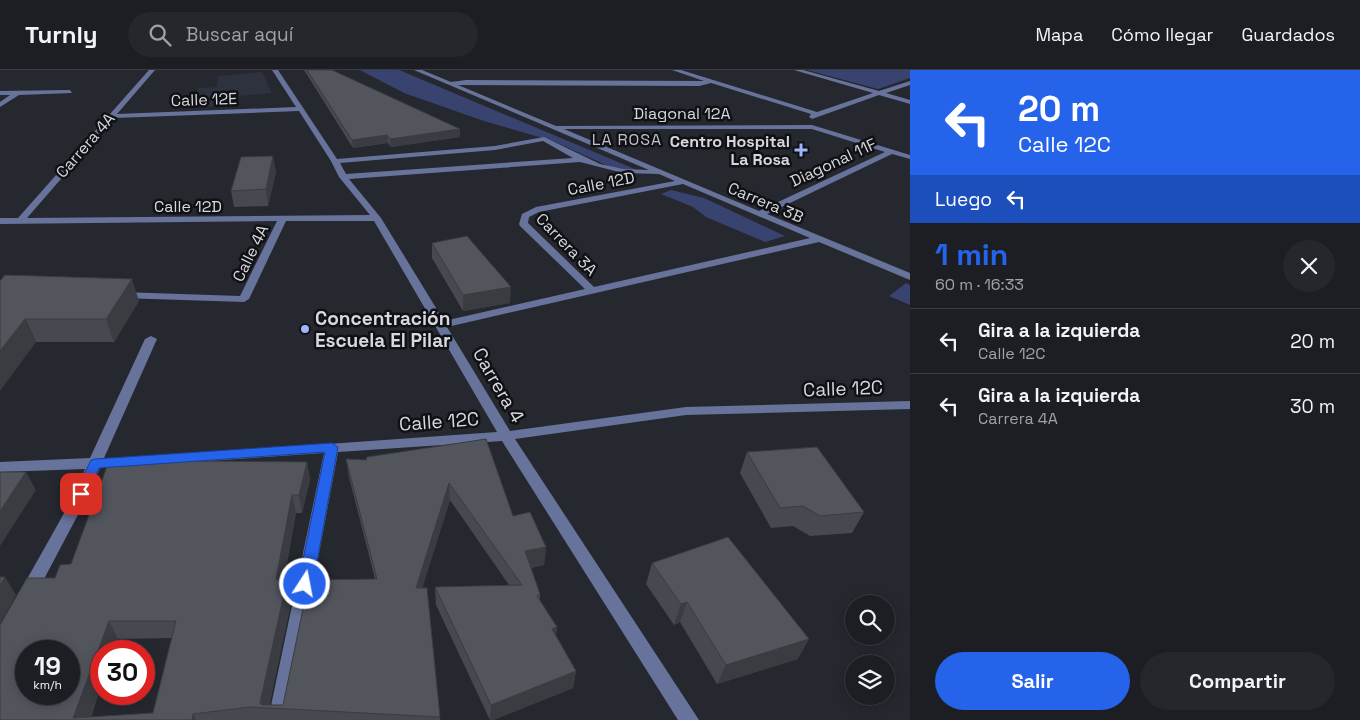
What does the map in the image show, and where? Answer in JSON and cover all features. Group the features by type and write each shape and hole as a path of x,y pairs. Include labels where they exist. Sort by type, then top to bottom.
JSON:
{"street":[{"name":"Carrera 4A","path":"20,221 152,70"},
{"name":"Carrera 4","path":"275,70 335,161 343,177 377,218 506,436 690,720"},
{"name":"Carrera 3B","path":"417,70 910,277"},
{"path":"675,70 817,114"},
{"path":"797,70 910,102"},
{"path":"805,72 814,70"},
{"path":"450,84 466,82 699,84 713,81"},
{"path":"910,83 817,114 812,118 812,127 910,157"},
{"path":"0,106 17,92"},
{"path":"0,93 70,92"},
{"name":"Calle 12E","path":"111,116 299,109"},
{"name":"Diagonal 12A","path":"552,127 812,127"},
{"path":"335,161 495,148 544,139 578,160 613,171 663,173"},
{"name":"Diagonal 11F","path":"759,214 892,151"},
{"path":"343,177 578,160"},
{"name":"Calle 12D","path":"525,216 536,210 683,182"},
{"name":"Carrera 3A","path":"525,216 523,224 592,291"},
{"name":"Calle 12D","path":"0,221 282,221 377,218"},
{"name":"Calle 4A","path":"108,295 244,299 282,221"},
{"path":"442,325 820,240"},
{"path":"23,603 95,464 151,339"},
{"name":"Calle 12C","path":"164,459 506,436 686,411 910,405"},
{"path":"278,720 332,447"},
{"path":"0,467 134,461"}],"shaded area":[{"path":"360,70 399,70 637,170 617,170 553,141 484,121 404,93"},
{"path":"807,70 910,70 910,78 878,89"},
{"path":"262,72 272,93 240,96 216,106 184,108 199,88 217,87 218,76"},
{"path":"671,190 704,198 785,236 765,242 706,217 693,207 661,194"},
{"path":"906,283 910,285 910,305 889,296"}],"building":[{"path":"307,70 332,70 460,129 390,139 387,135 352,140"},
{"path":"273,156 266,189 231,191 241,157"},
{"path":"467,236 511,287 463,295 432,243"},
{"path":"5,275 132,279 106,319 25,319 0,351 0,281"},
{"path":"486,439 513,516 530,512 546,547 525,551 540,594 537,596 557,627 552,629 576,671 491,705 435,587 522,585 449,483 416,588 427,588 440,717 250,707 193,714 192,720 0,720 0,625 27,578 55,578 60,565 71,564 109,461 194,456 192,461 307,462 299,495 292,495 276,579 287,580 260,703 262,705 283,705 309,580 377,579 346,459 366,460 367,457"},
{"path":"817,447 864,512 820,516 803,506 780,508 747,452"},
{"path":"0,472 26,472 0,511"},
{"path":"728,537 809,639 726,665 687,602 681,604 652,563"},
{"path":"0,577 5,577 0,585"}],"place":[{"name":"Centro Hospital La Rosa","path":"801,150"},
{"name":"Concentración Escuela El Pilar","path":"305,329"}],"district":[{"name":"LA ROSA","path":"627,139"}],"route":[{"path":"81,494 95,464 332,447 305,584"}]}
